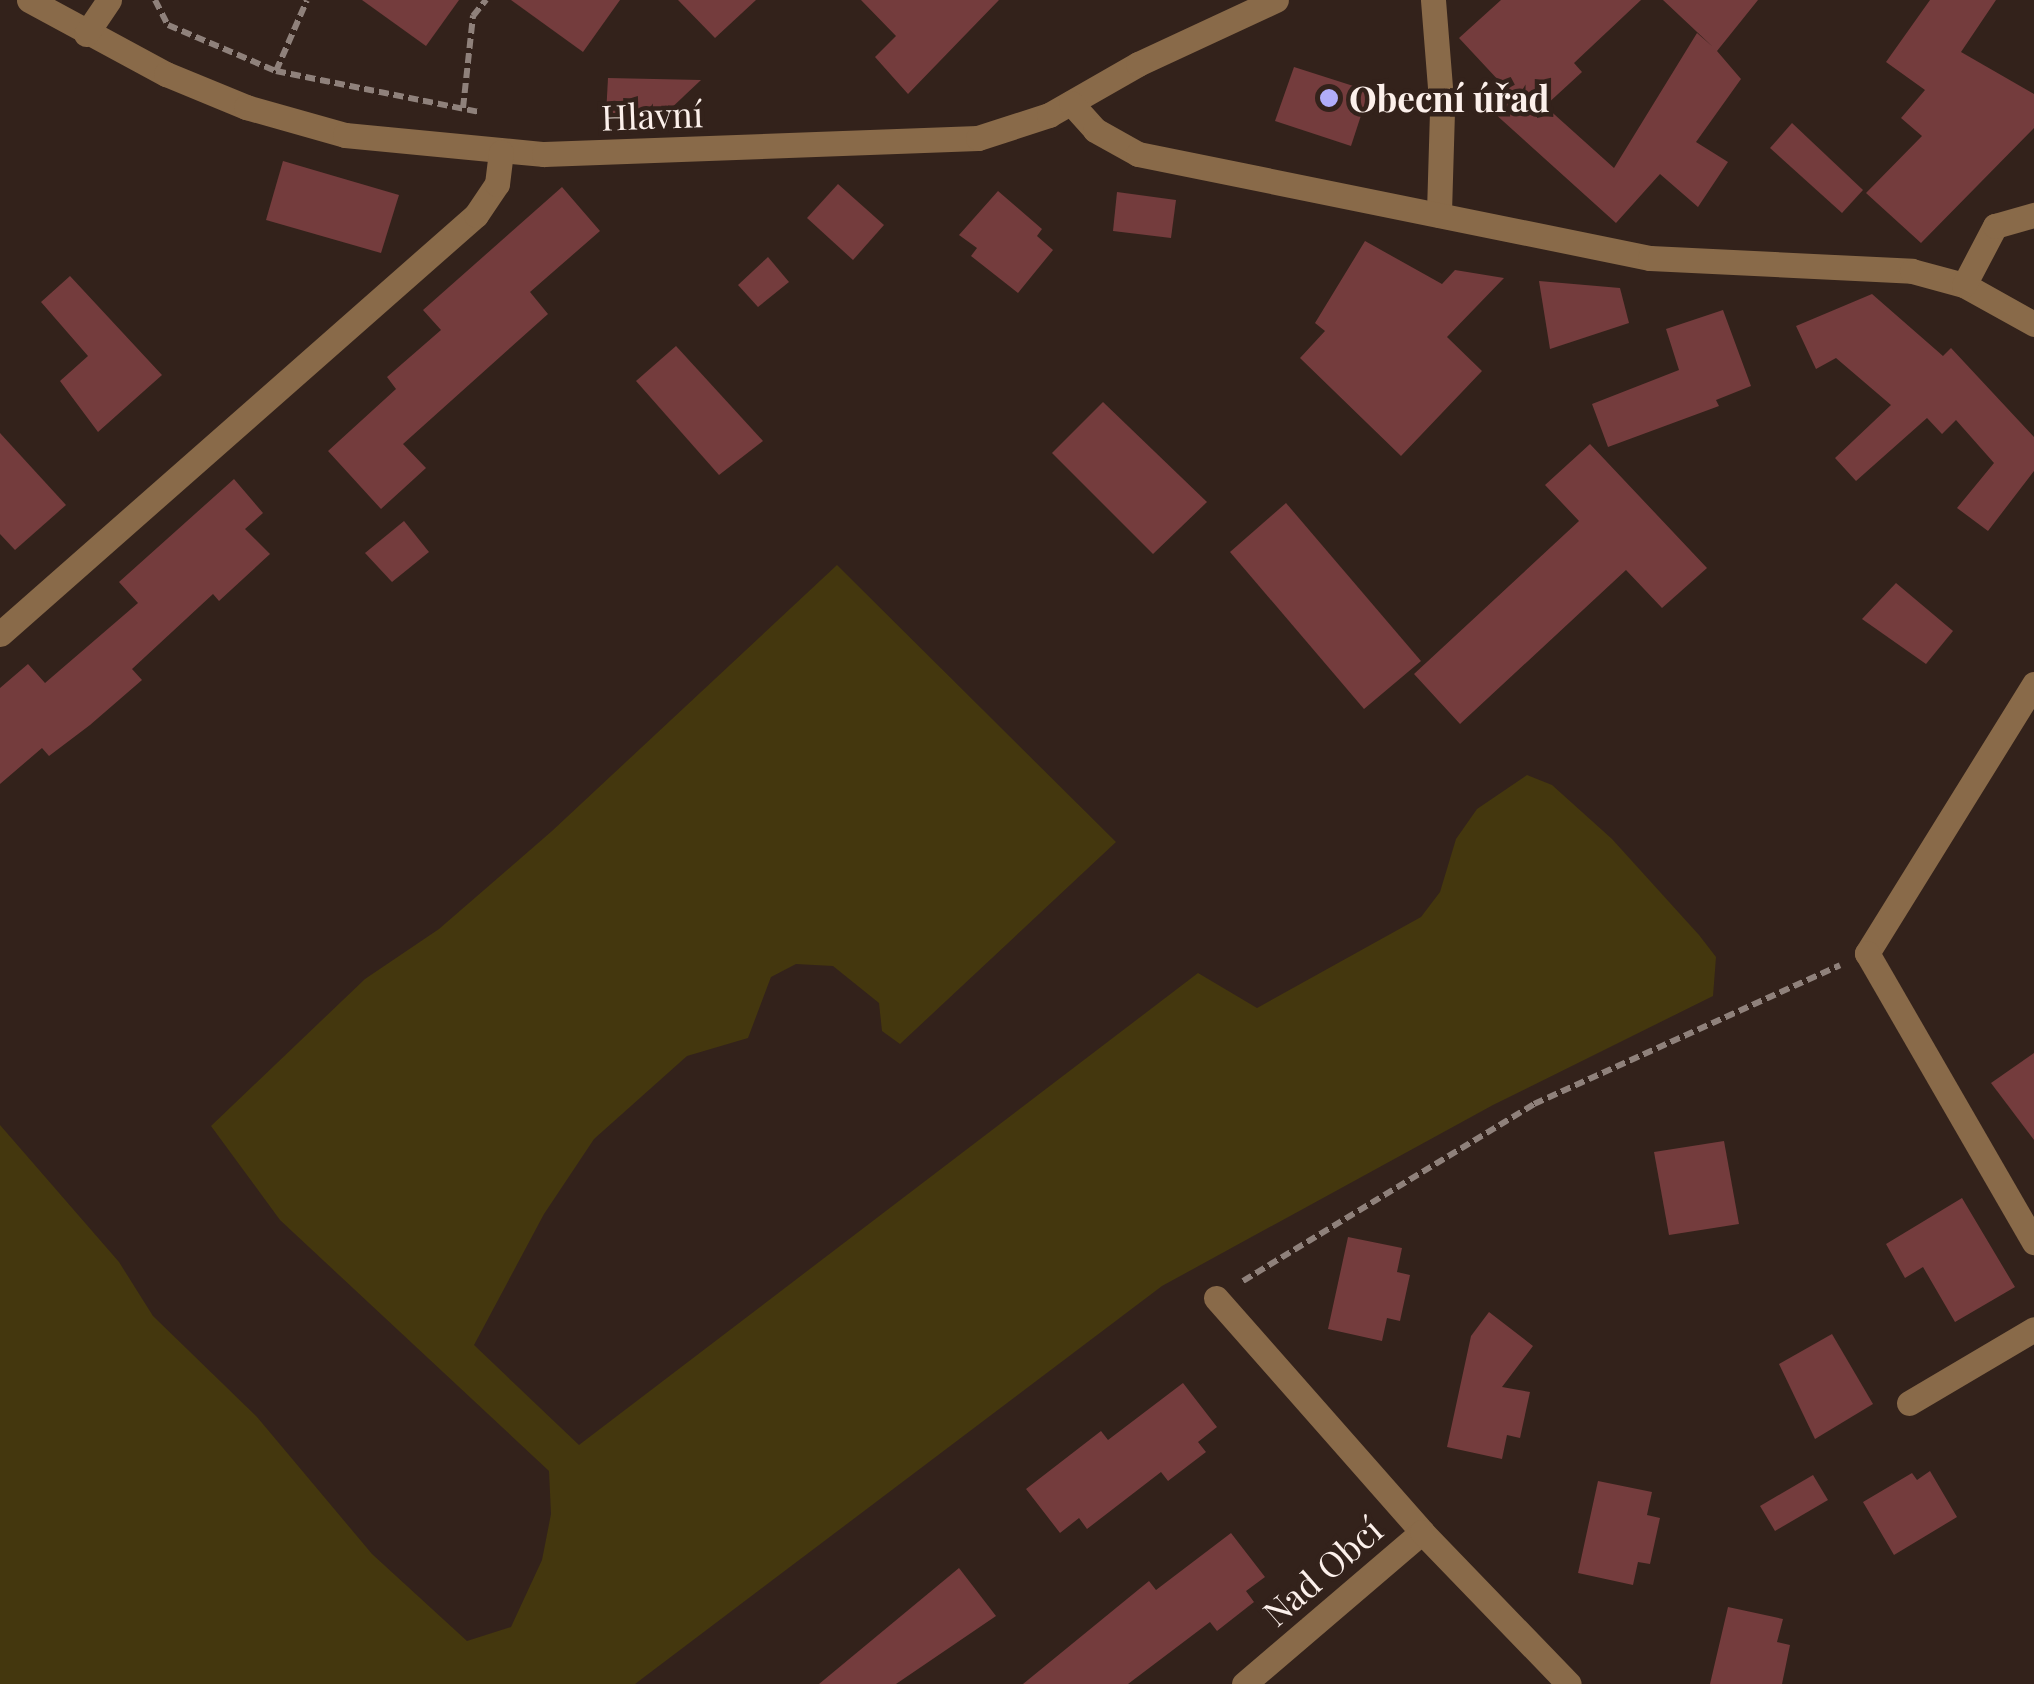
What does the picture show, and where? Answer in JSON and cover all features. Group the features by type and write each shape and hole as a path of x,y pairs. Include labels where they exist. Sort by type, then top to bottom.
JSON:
{"street":[{"name":"Hlavní","path":"29,0 86,34 246,107 344,135 501,152 978,138 1071,103 1138,64 1276,0"},
{"path":"86,34 109,0"},
{"path":"1433,0 1442,111 1440,215"},
{"path":"1071,103 1095,130 1138,154 1650,258 1912,271 1964,284 2034,324"},
{"path":"0,634 476,215 497,184 501,152"},
{"path":"1964,284 1995,226 2034,215"},
{"path":"2034,684 1867,953 2034,1242"},
{"path":"1216,1298 1422,1532"},
{"path":"1910,1403 2034,1329"},
{"name":"Nad Obcí","path":"1244,1684 1422,1532 1569,1684"}],"path":[{"path":"155,0 168,25 276,72 500,117"},
{"path":"276,72 307,0"},
{"path":"463,108 473,16 486,0"},
{"path":"1216,1298 1534,1104 1867,953"}],"shaded area":[{"path":"837,565 1116,842 900,1044 882,1031 879,1003 833,966 796,964 771,977 748,1038 687,1056 594,1139 544,1214 474,1345 579,1445 1198,973 1257,1008 1421,917 1440,892 1456,839 1477,809 1527,775 1552,785 1612,839 1699,935 1716,957 1713,996 1493,1105 1162,1286 635,1684 0,1684 0,1125 119,1262 153,1316 257,1417 372,1554 467,1641 511,1627 542,1560 551,1514 549,1471 280,1220 211,1126 365,979 439,929 552,831"}],"building":[{"path":"362,0 459,0 426,46"},
{"path":"511,0 620,0 583,52"},
{"path":"678,0 756,0 715,38"},
{"path":"861,0 999,0 908,94 875,57 896,36"},
{"path":"1501,0 1641,0 1574,63 1582,72 1545,106 1614,168 1697,33 1713,47 1663,0 1758,0 1717,51 1741,79 1696,142 1728,162 1698,207 1660,174 1616,223 1483,103 1500,82 1459,38"},
{"path":"1930,0 1996,0 1961,52 2034,94 2034,128 1921,243 1866,193 1922,136 1901,118 1925,90 1886,62"},
{"path":"1294,67 1369,91 1351,146 1275,121"},
{"path":"608,78 701,80 666,113 606,115"},
{"path":"1792,123 1863,190 1842,213 1770,148"},
{"path":"283,161 399,195 381,253 266,220"},
{"path":"838,184 884,225 853,260 807,218"},
{"path":"562,187 600,231 530,292 548,314 403,444 426,468 381,509 328,451 396,389 387,377 441,330 423,310"},
{"path":"998,191 1042,229 1037,236 1053,250 1018,293 971,256 977,248 959,235"},
{"path":"1117,192 1176,200 1171,238 1113,231"},
{"path":"1365,241 1442,284 1455,270 1504,278 1447,337 1482,371 1401,456 1300,358 1325,331 1315,323"},
{"path":"768,257 789,282 758,307 738,285"},
{"path":"70,276 162,375 98,432 60,381 88,356 41,302"},
{"path":"1539,281 1620,288 1629,323 1550,349"},
{"path":"1872,294 1943,356 1951,348 2034,437 2034,471 1988,531 1957,508 1994,463 1956,420 1942,434 1927,418 1856,481 1835,458 1891,405 1836,358 1816,369 1796,326"},
{"path":"1723,310 1751,386 1716,400 1719,406 1608,447 1592,404 1679,370 1666,329"},
{"path":"676,346 763,441 719,475 636,381"},
{"path":"1103,402 1207,502 1153,554 1052,453"},
{"path":"0,433 66,505 15,550 0,534"},
{"path":"1590,444 1707,568 1662,608 1626,570 1460,724 1414,674 1579,521 1545,485"},
{"path":"234,479 263,513 245,529 270,554 219,601 213,594 132,669 142,680 90,725 49,756 42,748 0,784 0,688 28,664 45,683 138,603 119,582"},
{"path":"1286,503 1421,661 1364,709 1230,552"},
{"path":"404,521 429,552 392,582 365,553"},
{"path":"1896,583 1953,631 1926,664 1862,619"},
{"path":"2034,1053 2034,1140 1991,1083"},
{"path":"1724,1141 1739,1224 1669,1235 1654,1152"},
{"path":"1962,1198 2015,1287 1955,1322 1923,1267 1905,1278 1886,1244"},
{"path":"1348,1237 1402,1248 1397,1272 1410,1275 1400,1321 1387,1318 1382,1341 1328,1329"},
{"path":"1489,1312 1533,1346 1502,1387 1530,1392 1520,1438 1507,1435 1502,1459 1447,1447 1471,1336"},
{"path":"1832,1334 1873,1404 1815,1439 1779,1364"},
{"path":"1183,1383 1217,1427 1198,1442 1206,1452 1168,1481 1161,1472 1087,1529 1079,1518 1060,1533 1026,1489 1101,1431 1108,1440"},
{"path":"1930,1471 1957,1517 1894,1555 1863,1502 1912,1473 1917,1480"},
{"path":"1813,1475 1828,1500 1775,1531 1760,1506"},
{"path":"1598,1481 1652,1492 1647,1515 1660,1518 1650,1564 1638,1562 1633,1585 1578,1573"},
{"path":"1231,1533 1265,1577 1246,1591 1254,1602 1217,1631 1210,1622 1128,1684 1023,1684 1149,1581 1156,1590"},
{"path":"959,1568 996,1616 896,1684 819,1684"},
{"path":"1728,1607 1783,1619 1777,1642 1790,1645 1782,1684 1710,1684"}],"place":[{"name":"Obecní úřad","path":"1329,98"}]}
